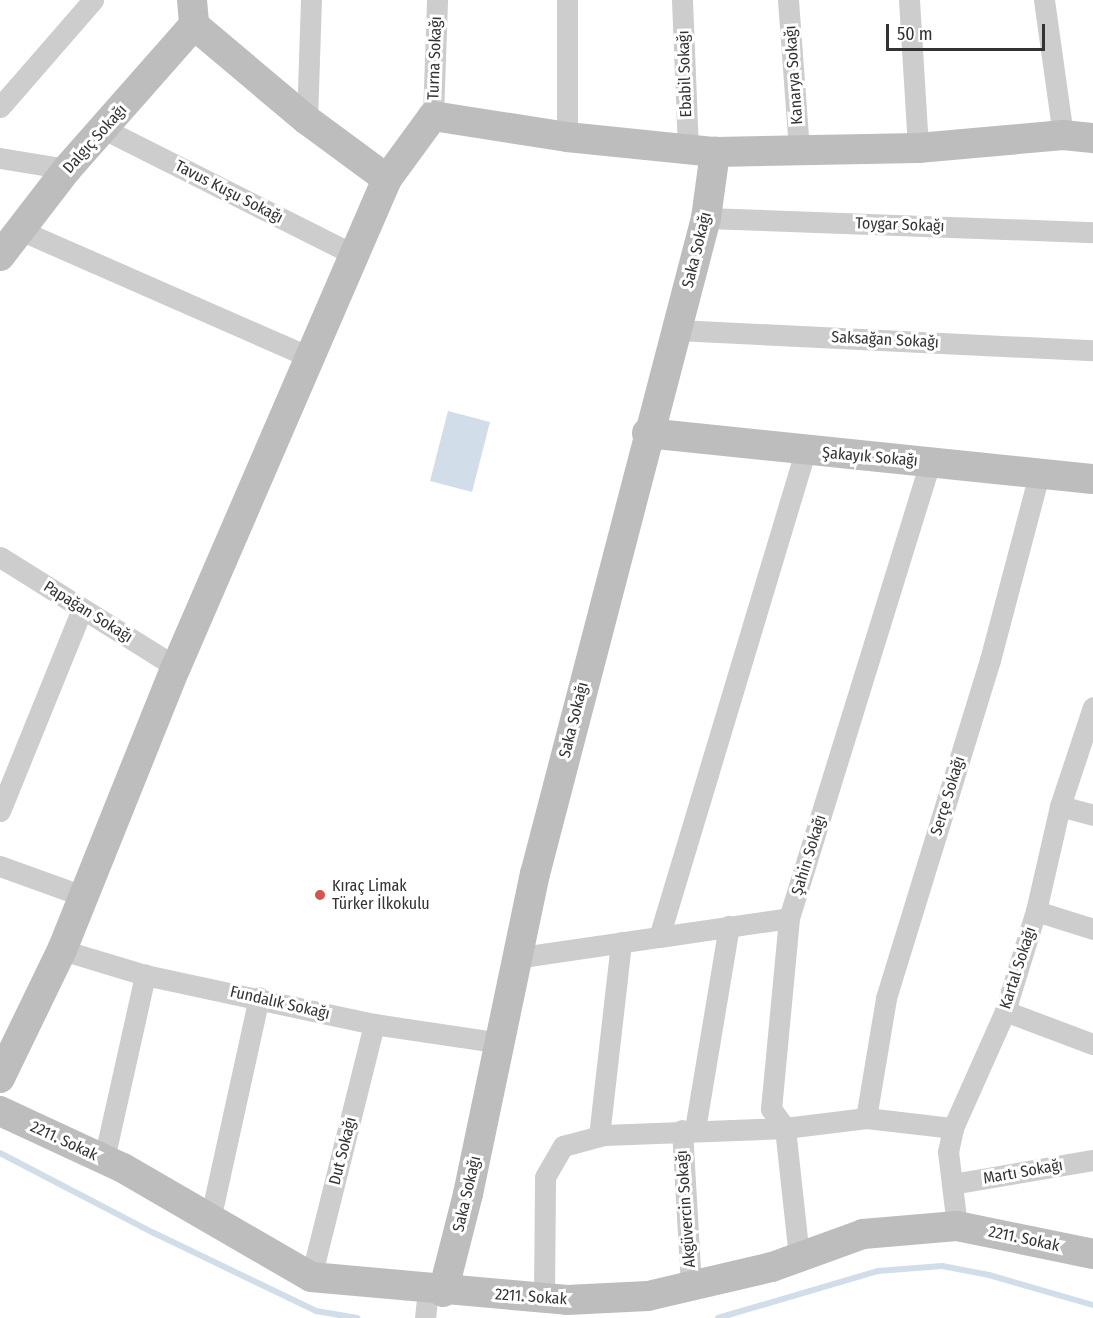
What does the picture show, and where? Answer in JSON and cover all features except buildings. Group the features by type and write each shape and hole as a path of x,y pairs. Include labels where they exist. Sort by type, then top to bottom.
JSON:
{"street":[{"path":"0,107 93,0"},
{"path":"307,120 311,0"},
{"name":"Turna Sokağı","path":"433,116 437,0"},
{"path":"567,0 567,137"},
{"name":"Ebabil Sokağı","path":"682,0 702,150"},
{"name":"Kanarya Sokağı","path":"788,0 799,150"},
{"path":"909,0 918,148"},
{"path":"1044,0 1063,135"},
{"path":"193,13 307,120 387,179"},
{"name":"Dalgıç Sokağı","path":"0,256 67,169 104,129 193,13"},
{"path":"0,1078 62,950 176,667 387,179 433,116 567,137 702,150 918,148 1063,135 1093,138"},
{"name":"Tavus Kuşu Sokağı","path":"104,129 354,255"},
{"name":"Saka Sokağı","path":"430,1303 501,1043 515,958 647,433 706,218 702,150"},
{"path":"0,158 67,169"},
{"name":"Toygar Sokağı","path":"706,218 1093,232"},
{"path":"20,230 310,357"},
{"name":"Saksağan Sokağı","path":"677,330 1093,350"},
{"name":"Şakayık Sokağı","path":"647,433 805,452 1093,479"},
{"path":"660,937 805,452"},
{"name":"Şahin Sokağı","path":"799,1257 785,1128 771,1108 789,918 930,462"},
{"name":"Serçe Sokağı","path":"866,1118 886,998 990,660 1039,475"},
{"name":"Papağan Sokağı","path":"0,557 176,667"},
{"path":"0,810 82,609"},
{"name":"Kartal Sokağı","path":"957,1226 948,1152 953,1128 1005,1011 1036,911 1060,806 1093,706"},
{"path":"1060,806 1093,815"},
{"path":"0,866 83,896"},
{"path":"1036,911 1093,929"},
{"path":"515,958 789,918"},
{"name":"Akgüvercin Sokağı","path":"691,1288 688,1130 729,926"},
{"path":"599,1136 621,942"},
{"name":"Fundalık Sokağı","path":"62,950 145,975 259,997 374,1024 501,1043"},
{"path":"104,1159 145,975"},
{"path":"210,1220 259,997"},
{"path":"1005,1011 1093,1044"},
{"name":"Dut Sokağı","path":"311,1277 374,1024"},
{"name":"2211. Sokak","path":"0,1111 104,1159 311,1277 430,1303 544,1297 567,1300 648,1296 691,1288 799,1257 863,1234 957,1226 1093,1254"},
{"path":"544,1297 545,1178 563,1146 599,1136 688,1130 785,1128 866,1118 953,1128"},
{"name":"Martı Sokağı","path":"952,1184 1093,1160"}],"shaded area":[{"path":"448,411 490,422 472,492 430,481"}],"waterway":[{"path":"0,1153 154,1233 316,1311 357,1318"},
{"path":"718,1318 878,1271 942,1266 989,1275 1093,1305"}],"place":[{"name":"Kıraç Limak Türker İlkokulu","path":"320,895"}]}
